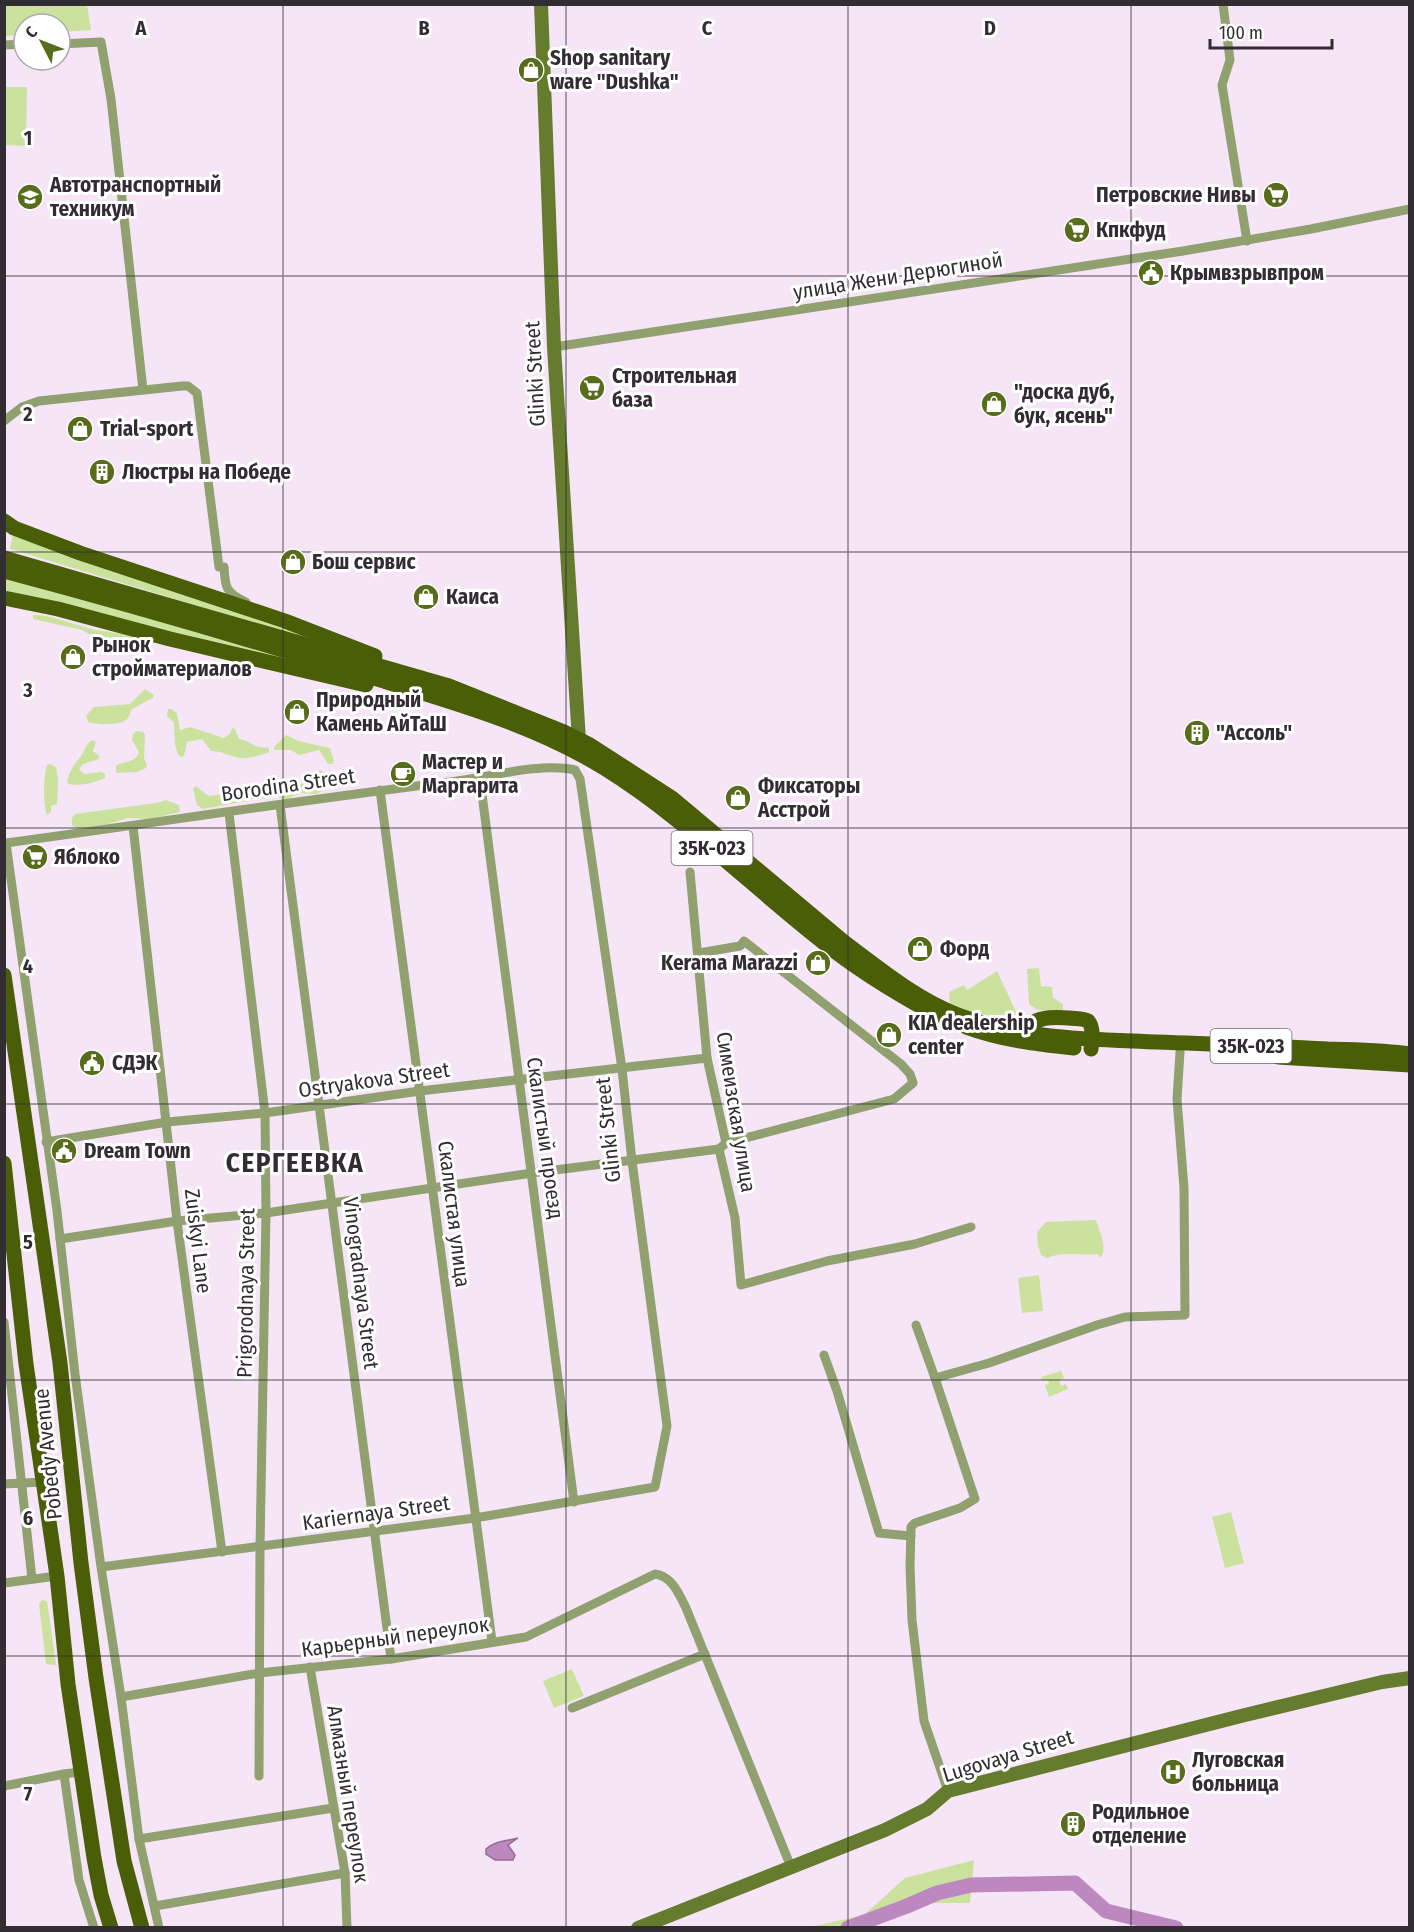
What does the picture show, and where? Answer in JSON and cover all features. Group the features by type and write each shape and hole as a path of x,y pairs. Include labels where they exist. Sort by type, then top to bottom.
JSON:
{"main road":[{"name":"Glinki Street","path":"541,4 554,347 579,740"},
{"path":"4,520 14,528 80,553 285,621 368,652 392,669"},
{"name":"35К-023","path":"9,565 449,686 579,740 610,757 672,798 843,942 902,984 956,1014 1023,1032 1092,1044 1180,1052 1410,1065"},
{"name":"35К-023","path":"9,565 430,695 547,738 603,767 632,786 722,856 822,942 879,984 941,1018 992,1037 1036,1044 1310,1048 1410,1054"},
{"path":"4,598 58,609 170,639 390,692 430,695"},
{"name":"Pobedy Avenue","path":"4,975 60,1364 81,1563 106,1741 124,1861 142,1928"},
{"name":"Pobedy Avenue","path":"4,1164 26,1364 57,1576 80,1772 101,1895 111,1928"},
{"path":"6,1185 34,1181"},
{"name":"Lugovaya Street","path":"638,1928 885,1830 927,1809 948,1791 1252,1713 1382,1682 1410,1678"},
{"path":"77,1746 83,1736 90,1732 106,1741"}],"street":[{"path":"1223,4 1230,60 1222,85 1247,241"},
{"path":"72,43 101,42 111,99 143,390"},
{"name":"улица Жени Дерюгиной","path":"554,347 1247,241 1410,209"},
{"path":"4,421 22,407 39,401 188,386 197,393 219,567 224,567 225,586 230,593 285,621"},
{"name":"Borodina Street","path":"30,1020 6,843 380,790 480,779 551,767 575,770"},
{"name":"Glinki Street","path":"575,770 580,779 622,1069 667,1426 655,1486"},
{"name":"Скалистый проезд","path":"480,779 574,1502"},
{"name":"Скалистая улица","path":"380,790 492,1641"},
{"name":"Vinogradnaya Street","path":"280,805 391,1659"},
{"name":"Prigorodnaya Street","path":"229,813 265,1113 266,1213 258,1776"},
{"name":"Zuiskyi Lane","path":"133,826 177,1221 222,1552"},
{"name":"Симеизская улица","path":"690,872 707,1058 735,1218 741,1285 827,1261 915,1244 971,1227"},
{"path":"60,1239 177,1221 266,1213 722,1146 894,1099 913,1083 910,1074 901,1064 744,941 740,946 699,953"},
{"path":"12,1024 30,1020 60,1239 75,1374 139,1839 159,1928"},
{"path":"935,1378 989,1363 1125,1317 1185,1315 1184,1188 1177,1099 1180,1052"},
{"name":"Ostryakova Street","path":"46,1142 167,1122 265,1113 420,1091 707,1058"},
{"path":"4,1322 7,1367 32,1579"},
{"path":"916,1325 975,1499 960,1508 915,1523 911,1527 912,1620 924,1721 948,1791"},
{"path":"824,1355 879,1533 911,1536"},
{"path":"7,1367 26,1364"},
{"path":"4,1484 43,1482"},
{"name":"Kariernaya Street","path":"101,1567 475,1518 655,1486"},
{"name":"Карьерный переулок","path":"121,1697 259,1673 391,1659 525,1637 655,1574 661,1574 669,1580 682,1599 705,1654"},
{"path":"4,1583 57,1576"},
{"path":"572,1708 705,1654 791,1867"},
{"name":"Алмазный переулок","path":"309,1667 345,1873 347,1928"},
{"path":"4,1786 64,1773 80,1772"},
{"path":"64,1773 79,1880 94,1928"},
{"path":"139,1839 333,1808"},
{"path":"155,1906 345,1873"}],"green space":[{"path":"5,4 87,5 91,30 72,31 72,12 12,12 12,36 5,36"},
{"path":"5,87 27,87 26,146 5,145"},
{"path":"13,533 317,638 316,642 10,549"},
{"path":"5,575 310,663 310,666 14,597 5,589"},
{"path":"33,615 49,616 90,628 133,636 143,641 142,645 120,639 100,640 82,630 33,619"},
{"path":"145,689 154,695 153,698 132,709 125,721 109,724 88,722 86,716 94,707 130,704"},
{"path":"168,709 177,713 180,730 190,727 224,738 230,734 232,728 235,729 239,739 258,747 269,748 269,752 240,758 211,751 202,739 187,742 184,756 181,757 175,745 174,723 167,716"},
{"path":"136,731 143,732 145,735 146,768 137,772 116,773 116,766 132,760 139,752 132,740"},
{"path":"286,735 298,741 330,748 334,761 328,764 319,750 299,755 291,750 274,750 274,747"},
{"path":"93,740 96,742 93,751 99,759 83,764 79,769 84,774 102,772 105,778 80,785 67,783 72,768 87,745"},
{"path":"47,765 56,767 57,804 51,806 51,812 47,815 44,783"},
{"path":"320,770 323,772 324,790 316,794 299,793 286,800 273,794 265,799 256,797 247,801 203,809 197,805 193,788 196,786 209,796 275,786 293,786 311,781"},
{"path":"166,800 179,805 180,812 149,819 128,818 105,825 78,829 72,825 72,818 75,814"},
{"path":"1039,968 1041,986 1052,987 1053,998 1063,1004 1063,1012 1038,1010 1029,1004 1027,969"},
{"path":"997,971 1018,1016 1013,1022 950,1004 949,992 964,985 967,990"},
{"path":"1096,1220 1104,1250 1100,1258 1098,1254 1066,1254 1047,1258 1041,1255 1037,1232 1046,1222"},
{"path":"1039,1275 1043,1311 1022,1313 1018,1278"},
{"path":"1061,1371 1064,1378 1059,1380 1061,1386 1066,1384 1068,1389 1049,1397 1045,1385 1049,1384 1048,1380 1042,1381 1041,1377"},
{"path":"1231,1512 1244,1563 1225,1568 1212,1517"},
{"path":"42,1600 47,1601 55,1665 46,1664 39,1604"},
{"path":"572,1669 584,1696 554,1708 543,1681"},
{"path":"974,1860 970,1903 916,1903 870,1927 810,1927 864,1915 905,1878"}],"shaded area":[{"path":"518,1838 508,1845 515,1855 513,1860 495,1860 486,1854 486,1849 493,1844"}],"waterway":[{"path":"848,1928 937,1893 971,1885 1075,1883 1106,1911 1176,1928"}],"place":[{"name":"Shop sanitary ware \"Dushka\"","path":"531,70"},
{"name":"Петровские Нивы","path":"1276,195"},
{"name":"Автотранспортный техникум","path":"30,197"},
{"name":"Кпкфуд","path":"1077,230"},
{"name":"Крымвзрывпром","path":"1151,273"},
{"name":"Строительная база","path":"592,388"},
{"name":"\"доска дуб, бук, ясень\"","path":"994,404"},
{"name":"Trial-sport","path":"80,429"},
{"name":"Люстры на Победе","path":"102,472"},
{"name":"Бош сервис","path":"293,562"},
{"name":"Каиса","path":"426,597"},
{"name":"Рынок стройматериалов","path":"73,657"},
{"name":"Природный Камень АйТаШ","path":"297,712"},
{"name":"\"Ассоль\"","path":"1197,733"},
{"name":"Мастер и Маргарита","path":"403,774"},
{"name":"Фиксаторы Асстрой","path":"738,798"},
{"name":"Яблоко","path":"35,857"},
{"name":"Форд","path":"920,949"},
{"name":"Kerama Marazzi","path":"818,963"},
{"name":"KIA dealership center","path":"889,1035"},
{"name":"СДЭК","path":"92,1063"},
{"name":"Dream Town","path":"64,1151"},
{"name":"Луговская больница","path":"1173,1772"},
{"name":"Родильное отделение","path":"1073,1824"}],"district":[{"name":"СЕРГЕЕВКА","path":"295,1163"}]}
